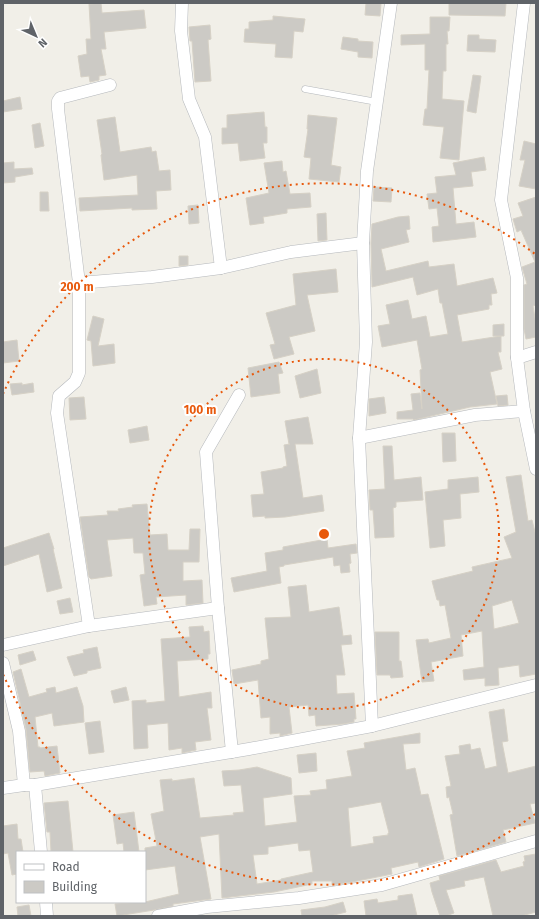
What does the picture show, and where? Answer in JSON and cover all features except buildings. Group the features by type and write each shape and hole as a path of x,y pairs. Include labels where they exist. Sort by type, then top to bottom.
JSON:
{"street":[{"path":"182,3 181,31 189,99 205,137 221,268"},
{"path":"372,726 359,438 366,342 363,243 367,171 391,3"},
{"path":"524,3 501,200 517,278 517,358 524,411 536,469"},
{"path":"89,626 58,413 59,396 75,382 79,373 79,283 58,101 60,98 110,86"},
{"path":"79,283 152,277 221,268 291,252 363,243"},
{"path":"517,358 536,352"},
{"path":"232,752 218,608 206,452 239,395"},
{"path":"359,438 475,416 524,411"},
{"path":"3,645 89,626 218,608"},
{"path":"3,663 19,731 41,851"},
{"path":"3,788 232,752 372,726 536,685"},
{"path":"158,916 207,907 299,898 382,885 536,841"},
{"path":"46,903 47,916"}],"lane":[{"path":"305,89 377,102"}]}
